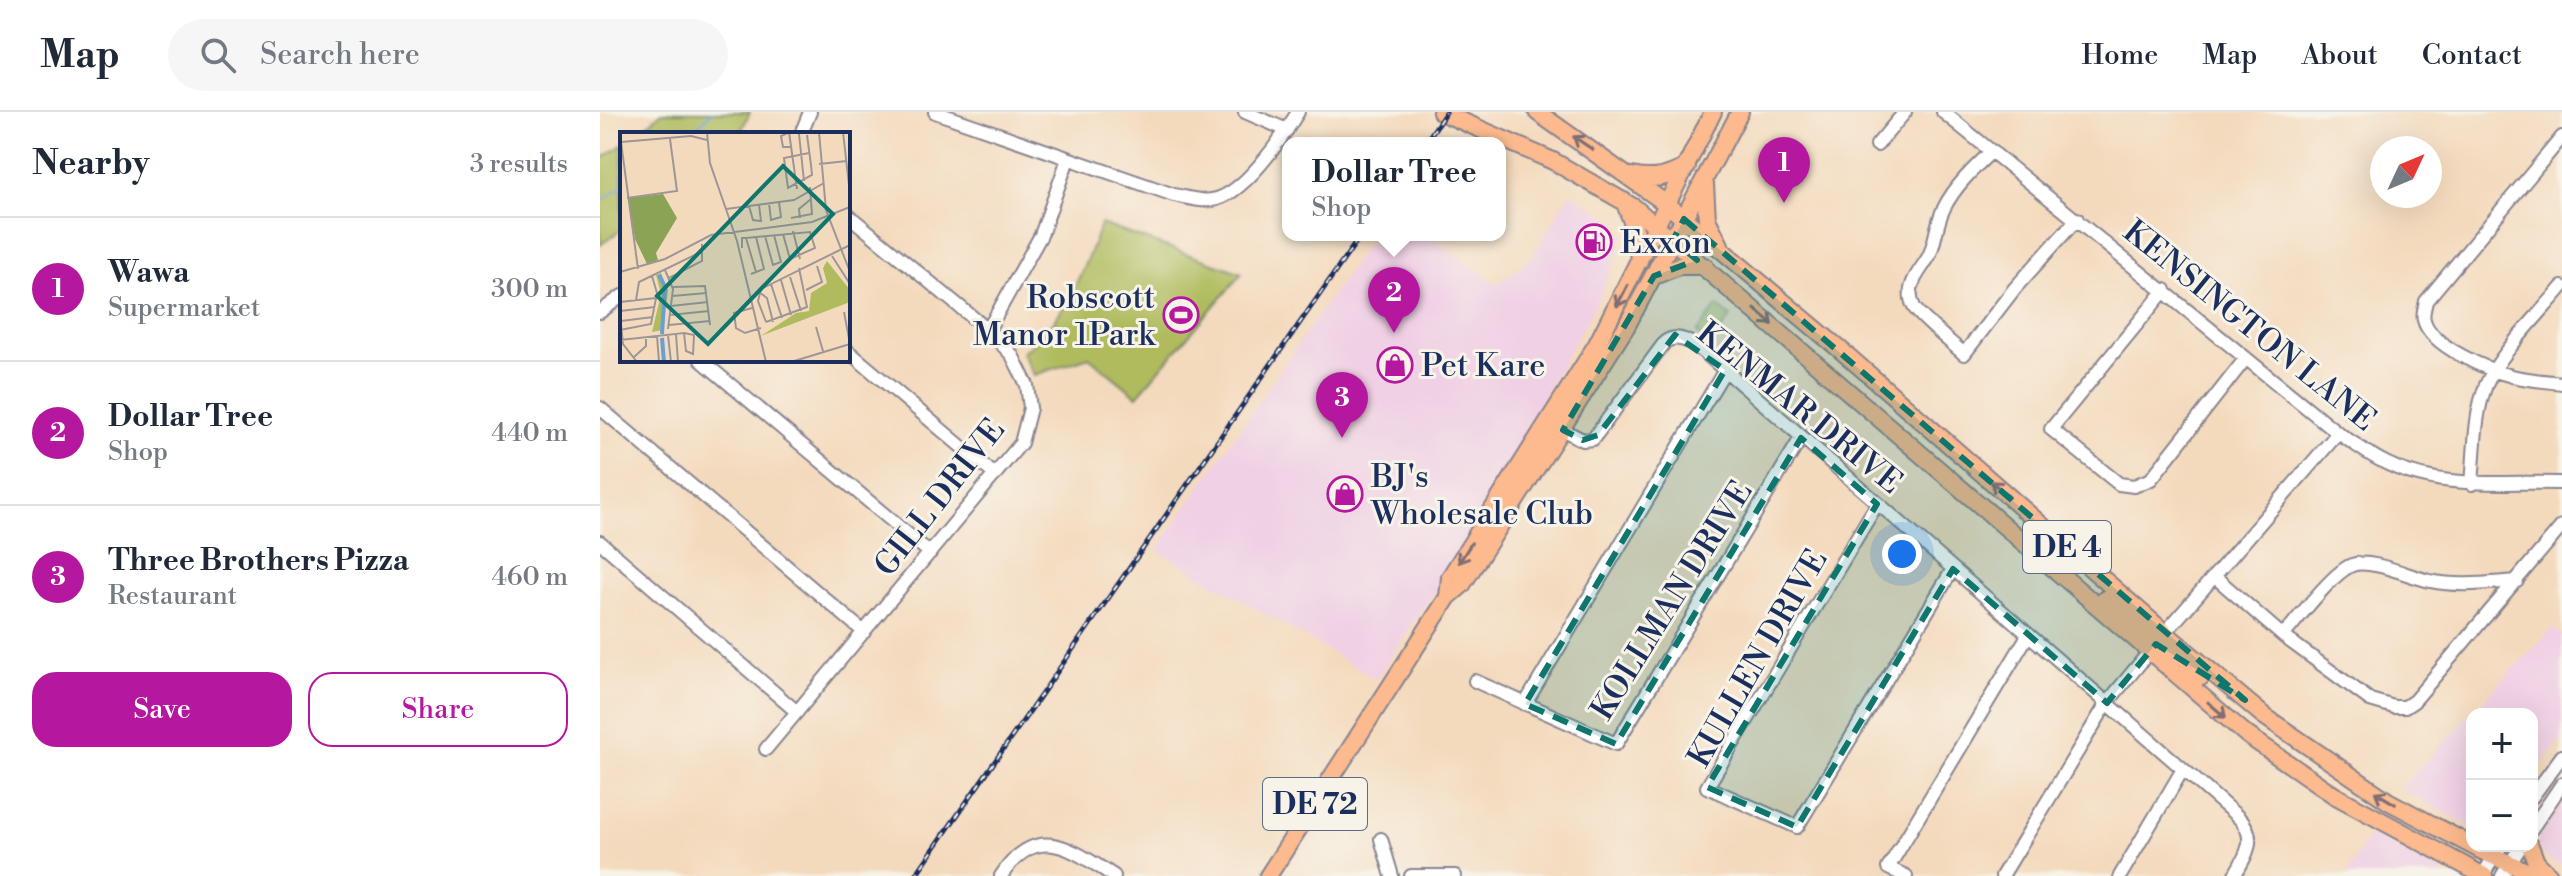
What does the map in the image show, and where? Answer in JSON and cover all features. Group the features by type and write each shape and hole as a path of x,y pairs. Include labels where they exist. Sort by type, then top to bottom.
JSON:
{"main road":[{"name":"DE 4","path":"1441,112 1498,137"},
{"name":"DE 4","path":"1537,112 1668,205 2245,700 2388,801 2537,876"},
{"name":"DE 72","path":"1556,427 1713,112"},
{"name":"DE 72","path":"1268,876 1448,597 1462,585 1556,427 1654,276 1740,112"},
{"name":"DE 4","path":"1506,140 1553,161 1624,201 1657,226 2247,735 2314,782 2483,876"},
{"path":"1629,176 1662,179 1687,167"},
{"path":"1706,178 1707,219 1725,254"},
{"path":"1624,201 1636,232 1639,263"},
{"path":"1654,276 1679,266 1705,266"},
{"path":"2047,561 2081,581 2148,634 2165,633"},
{"path":"2150,651 2164,649 2222,691 2245,700"},
{"path":"2453,836 2466,837"},
{"path":"2414,839 2456,876"},
{"path":"2532,852 2536,862 2550,876"}],"street":[{"path":"802,132 810,112"},
{"path":"935,112 1174,195 1211,200 1241,185 1287,130 1298,112"},
{"path":"1245,112 1287,130"},
{"path":"1877,145 1905,112"},
{"name":"KENSINGTON LANE","path":"1943,112 2338,433 2379,460 2428,478 2472,484 2562,483"},
{"path":"2562,137 2426,301 2423,318 2430,332 2452,350 2494,370 2532,380 2562,383"},
{"path":"1992,151 1967,175 1945,206 1934,244 1917,270 1911,290 1914,307 1964,354 2015,288 2077,219"},
{"path":"988,330 1041,235 1068,159"},
{"name":"GILL DRIVE","path":"766,749 1021,443 1030,408 1021,370 1012,355 988,330 850,217"},
{"path":"2472,484 2479,413 2485,388 2494,370 2562,287"},
{"path":"2165,290 2051,429 2119,484 2142,485 2151,479 2246,358"},
{"path":"600,312 620,297"},
{"name":"KENMAR DRIVE","path":"1556,427 1583,440 1593,439 1658,349 1671,337 1688,341 2237,816 2248,830 2250,847 2234,876"},
{"path":"850,353 995,475"},
{"path":"703,362 930,553"},
{"path":"1525,704 1725,370"},
{"path":"600,408 864,632"},
{"path":"2165,633 2338,433"},
{"name":"KOLLMAN DRIVE","path":"1475,681 1616,744 1801,438"},
{"name":"KULLEN DRIVE","path":"1877,504 1707,787 1797,827 1953,569"},
{"path":"2214,576 2283,636 2370,700 2405,707 2414,701 2562,526"},
{"path":"600,542 797,712"},
{"path":"2283,636 2339,574 2352,565 2369,564 2431,581 2472,585 2517,581"},
{"path":"1906,876 1888,868 2028,635"},
{"path":"2002,876 2107,703 2150,651"},
{"path":"2538,789 2562,756"},
{"path":"2120,876 2183,769"},
{"path":"2538,819 2562,784"},
{"path":"1381,839 1392,876"},
{"path":"1001,876 1020,853 1046,843 1066,847 1114,876"},
{"path":"2483,876 2502,861"},
{"path":"1411,876 1455,876"}],"highlighted area":[{"path":"1684,219 2245,700 2156,644 2107,703 1953,569 1797,827 1707,787 1877,504 1801,438 1616,744 1525,704 1725,370 1675,335 1598,435 1583,440 1563,430 1654,276 1697,260 1673,240"}],"shaded area":[{"path":"1570,193 1614,221 1623,236 1599,298 1526,427 1526,447 1376,679 1157,550 1369,241 1435,241 1496,284 1532,258"},
{"path":"2553,628 2562,636 2562,740 2538,767 2538,708 2476,708"},
{"path":"2466,719 2466,824 2400,788"},
{"path":"2562,801 2562,865 2540,852 2538,837"},
{"path":"2370,833 2440,871 2445,876 2346,876"}],"green space":[{"path":"662,112 750,112 741,132 639,132"},
{"path":"620,146 620,230 600,245 600,160"},
{"path":"1101,224 1242,273 1137,396 1089,357 1034,375 1022,352 1037,340 1061,311"},
{"path":"1717,306 1731,317 1711,344 1697,333"}],"waterway":[{"path":"691,132 712,112"},
{"path":"600,202 620,187"}],"railway":[{"path":"1429,137 1446,112"},
{"path":"915,876 1357,241"}],"place":[{"name":"Wawa","path":"1784,203"},
{"name":"Exxon","path":"1594,242"},
{"name":"Robscott Manor 1Park","path":"1181,315"},
{"name":"Dollar Tree","path":"1394,333"},
{"name":"Pet Kare","path":"1395,365"},
{"name":"Three Brothers Pizza","path":"1342,438"},
{"name":"BJ's Wholesale Club","path":"1345,494"}]}
